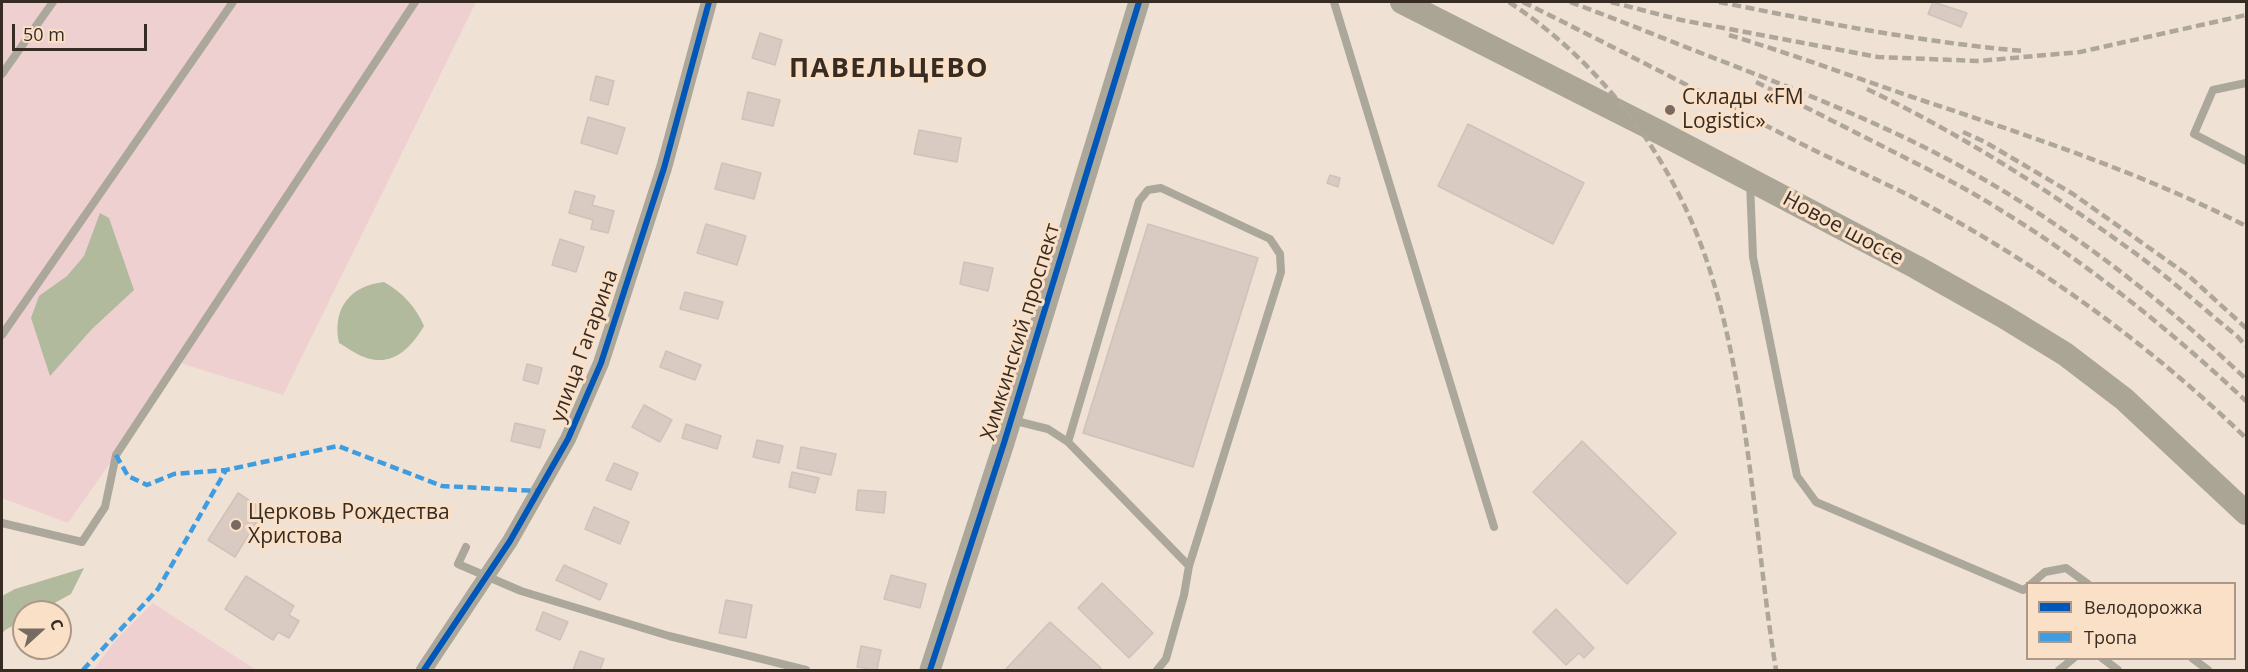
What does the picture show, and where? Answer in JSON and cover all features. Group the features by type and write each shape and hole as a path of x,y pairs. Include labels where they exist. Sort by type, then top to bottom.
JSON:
{"main road":[{"name":"Новое шоссе","path":"1402,2 1750,180 1916,267 2003,316 2065,354 2124,399 2247,513"}],"street":[{"name":"улица Гагарина","path":"424,670 510,541 568,439 601,363 664,168 709,2"},
{"name":"Химкинский проспект","path":"930,670 1011,420 1139,2"}],"lane":[{"path":"2,74 53,2"},
{"path":"2,335 233,2"},
{"path":"2,523 82,542 105,507 116,455 416,2"},
{"path":"1334,2 1494,527"},
{"path":"2247,83 2213,90 2194,134 2247,161"},
{"path":"1750,180 1753,256 1797,477 1816,502 2023,590 2026,588"},
{"path":"1068,442 1138,201 1148,190 1161,188 1270,239 1280,254 1281,272 1189,566 1184,595 1166,659 1157,670"},
{"path":"1011,420 1048,429 1068,442 1189,566"},
{"path":"466,547 458,564 521,591 669,636 806,670"},
{"path":"2033,582 2045,572 2066,568 2085,582"},
{"path":"2059,670 2072,660"},
{"path":"2105,660 2118,670"},
{"path":"2195,660 2208,670"}],"shaded area":[{"path":"2,2 476,2 283,395 180,363 68,523 2,498"},
{"path":"100,213 109,218 134,290 92,329 50,376 31,318 39,296 67,276 84,256"},
{"path":"384,282 408,301 424,326 413,342 400,354 392,358 374,360 361,356 339,343 338,319 341,309 353,294 372,284"},
{"path":"84,568 71,594 60,600 12,600 12,626 2,634 2,596 15,589"},
{"path":"153,603 256,670 93,670 115,641"}],"building":[{"path":"1933,2 1967,13 1961,27 1928,14"},
{"path":"760,33 782,40 775,65 752,58"},
{"path":"596,76 614,81 608,105 590,100"},
{"path":"748,92 780,100 773,126 742,119"},
{"path":"588,117 625,128 617,154 581,143"},
{"path":"1468,124 1584,183 1553,244 1438,186"},
{"path":"919,130 961,138 957,162 914,154"},
{"path":"722,163 761,173 754,199 715,189"},
{"path":"1330,175 1340,178 1338,187 1327,183"},
{"path":"575,191 595,196 592,205 614,211 608,233 591,229 593,220 569,213"},
{"path":"706,224 746,236 737,265 697,253"},
{"path":"1148,224 1258,258 1193,467 1083,433"},
{"path":"560,239 584,247 576,272 552,265"},
{"path":"964,262 993,268 988,291 960,284"},
{"path":"685,292 723,302 718,319 680,309"},
{"path":"666,351 701,365 695,380 660,367"},
{"path":"527,364 542,368 538,384 523,380"},
{"path":"644,405 672,420 660,442 632,427"},
{"path":"515,423 545,430 540,448 511,441"},
{"path":"686,424 721,436 717,449 682,438"},
{"path":"757,440 783,446 779,463 753,457"},
{"path":"1582,441 1676,533 1627,584 1533,492"},
{"path":"801,447 836,454 831,475 797,468"},
{"path":"614,463 638,473 631,490 606,480"},
{"path":"792,472 819,478 815,493 789,487"},
{"path":"858,490 886,492 884,513 856,510"},
{"name":"Церковь Рождества Христова","path":"238,493 264,510 235,557 208,540"},
{"path":"594,507 629,522 620,544 585,529"},
{"path":"564,565 607,584 600,600 556,580"},
{"path":"891,575 926,584 920,608 884,599"},
{"path":"246,576 294,606 289,615 299,621 289,638 278,632 273,640 225,609"},
{"path":"1102,583 1153,633 1129,658 1078,608"},
{"path":"726,600 752,605 746,638 719,633"},
{"path":"1556,609 1594,648 1584,658 1579,653 1566,665 1533,632"},
{"path":"543,612 568,622 560,640 536,630"},
{"path":"1050,622 1101,668 1099,670 1005,670"},
{"path":"861,646 881,650 877,670 857,667"},
{"path":"580,651 604,659 600,670 573,670"}],"railway":[{"path":"1509,2 1577,56 1607,88 1634,122 1658,158 1680,196 1697,236 1712,277 1735,373 1776,670"},
{"path":"1523,2 1912,197 1972,230 2055,283 2135,341 2210,404 2246,438"},
{"path":"1570,2 1830,104 1951,161 2030,208 2106,261 2178,318 2246,379"},
{"path":"1611,2 1681,20 1878,57 1979,61 2080,52 2246,15"},
{"path":"1719,2 1908,37 2023,51"},
{"path":"1729,35 2088,157 2207,207 2246,226"},
{"path":"1756,82 1959,186 2035,232 2129,300 2189,349 2246,401"},
{"path":"1867,89 1973,145 2074,210 2164,275 2246,346"},
{"path":"1963,132 1985,142 2073,194 2189,276 2246,328"}],"marked path":[{"path":"116,455 128,476 147,485 174,474 226,470 338,446 442,486 538,491"},
{"path":"83,670 158,589 226,470"}],"cycle path":[{"path":"424,670 510,541 568,439 601,363 664,168 709,2"},
{"path":"930,670 1004,443 1139,2"}],"place":[{"name":"Склады «FM Logistic»","path":"1670,110"},
{"name":"Церковь Рождества Христова","path":"236,525"}],"district":[{"name":"ПАВЕЛЬЦЕВО","path":"889,69"}]}
